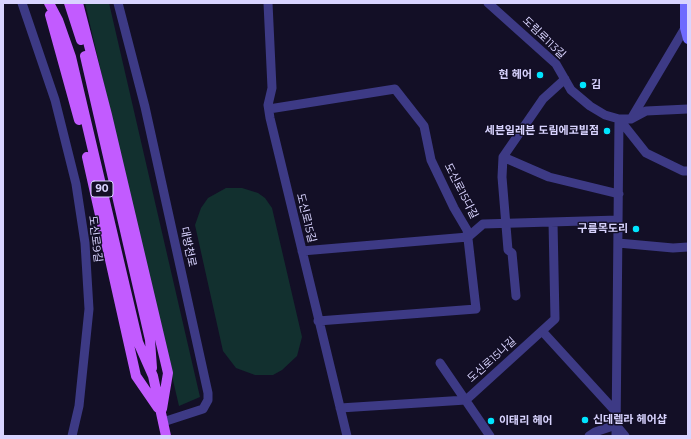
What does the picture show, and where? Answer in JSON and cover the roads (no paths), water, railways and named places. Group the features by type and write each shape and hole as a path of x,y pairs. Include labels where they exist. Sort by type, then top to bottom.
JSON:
{"main road":[{"name":"90","path":"48,3 58,20 70,57 138,342 152,376"},
{"path":"48,3 80,125 136,376 162,418"},
{"name":"90","path":"69,3 82,42 148,332 152,376 166,436"},
{"path":"78,3 107,115 168,373 162,418"},
{"path":"685,3 685,28 688,39"}],"street":[{"name":"도신로9길","path":"22,3 55,100 76,184 85,243 89,309 79,406 72,436"},
{"name":"대방천로","path":"118,3 131,48 208,393 208,400 203,409 162,418"},
{"name":"도신로15길","path":"268,3 272,88 269,109 318,321 347,436"},
{"name":"도림로113길","path":"488,3 556,64 571,90 590,106 605,114 620,119 630,119 646,111 688,109"},
{"path":"630,119 685,28"},
{"path":"516,296 512,253 508,250 502,177 504,157 543,98 565,79"},
{"name":"도신로15다길","path":"269,109 395,89 424,126 431,160 454,208 467,230 476,309 318,321"},
{"path":"620,119 646,153 682,171 688,171"},
{"path":"616,436 620,119"},
{"path":"504,157 549,177 619,194"},
{"path":"302,251 468,237 483,224 618,220"},
{"name":"도신로15나길","path":"466,400 555,319 553,222"},
{"path":"618,243 673,248 688,247"},
{"path":"542,331 616,412"},
{"path":"440,363 490,436"},
{"path":"340,408 466,400"},
{"path":"589,436 595,432 616,425"},
{"path":"616,425 625,436"}],"place":[{"name":"현 헤어","path":"540,75"},
{"name":"김","path":"583,85"},
{"name":"세븐일레븐 도림에코빌점","path":"607,131"},
{"name":"구름목도리","path":"636,229"},
{"name":"신데렐라 헤어샵","path":"585,420"},
{"name":"이태리 헤어","path":"491,421"}]}
